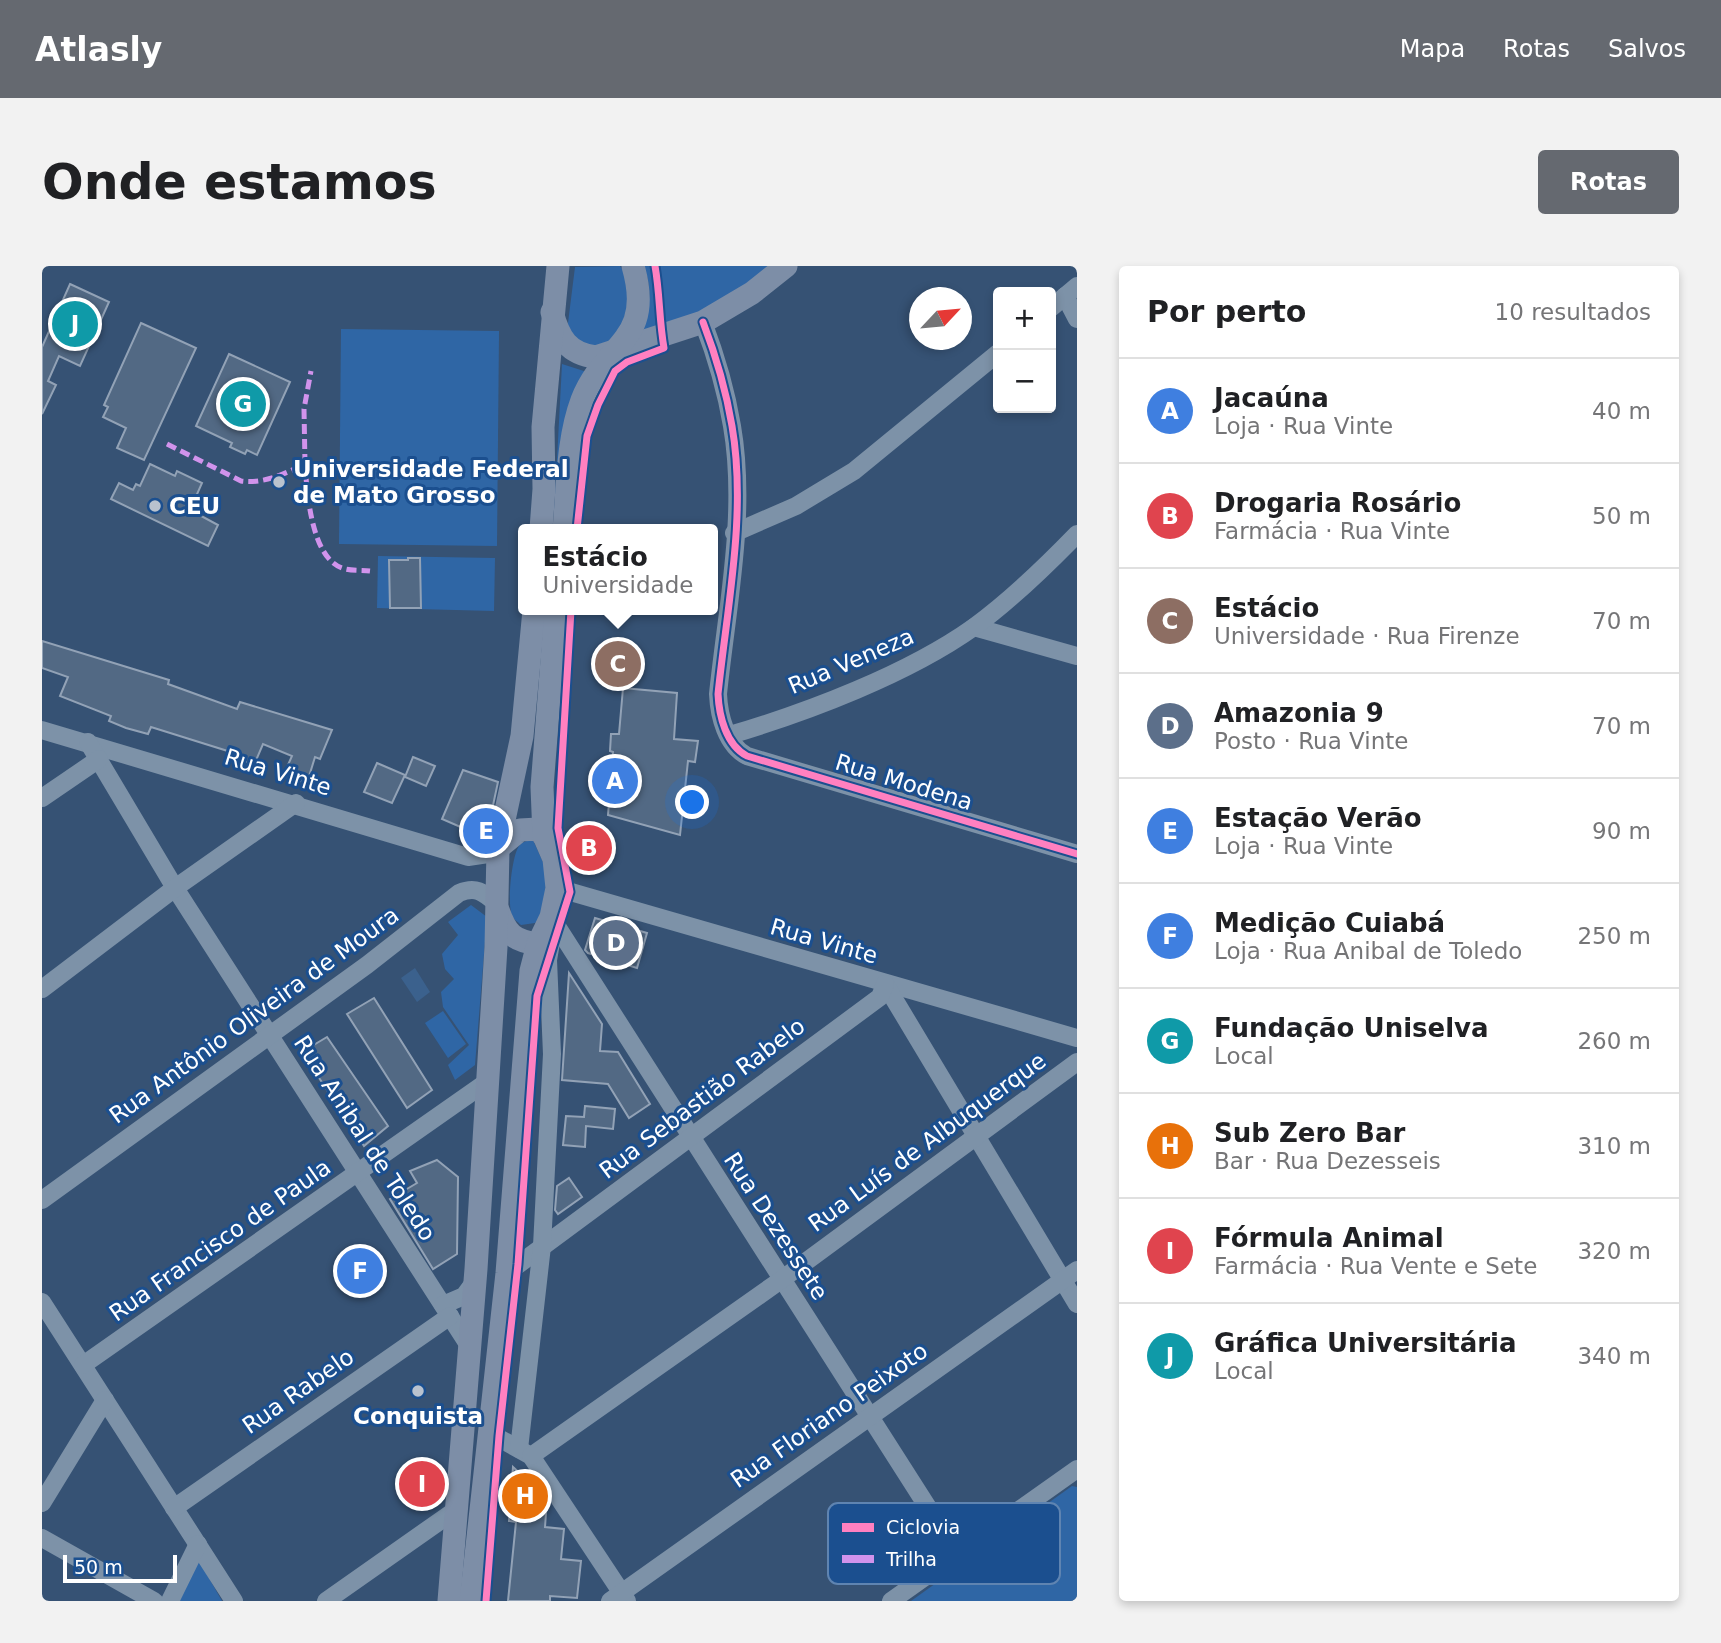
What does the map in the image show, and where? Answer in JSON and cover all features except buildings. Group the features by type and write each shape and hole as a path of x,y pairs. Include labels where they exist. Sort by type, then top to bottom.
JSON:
{"main road":[{"path":"564,524 573,437 583,399 633,329 638,315 640,298 633,266"},
{"path":"552,312 560,337 573,351 596,358 703,322 752,293 786,266"},
{"path":"541,524 543,427 552,312 559,267"},
{"path":"449,1601 475,1281 488,1081 498,848 522,736 534,615"},
{"path":"544,836 542,787 556,615"},
{"path":"471,1601 507,1273 531,971 538,944 552,921 557,888 554,859 538,829 520,830 498,848"},
{"path":"496,903 506,931 523,942 538,944"}],"street":[{"path":"1056,304 1071,291 1077,319"},
{"path":"703,322 722,376 733,427 736,467 734,533 718,694 719,717 730,735"},
{"path":"734,533 796,506 854,471 993,357"},
{"name":"Rua Veneza","path":"730,735 873,683 974,627 1077,534"},
{"path":"974,627 1077,656"},
{"name":"Rua Vinte","path":"42,730 296,803 468,857 488,854 498,848"},
{"name":"Rua Modena","path":"730,735 735,747 747,756 1077,854"},
{"name":"Rua Anibal de Toledo","path":"89,742 175,888 469,1346"},
{"path":"42,798 99,759"},
{"path":"42,989 175,888 296,803"},
{"name":"Rua Antônio Oliveira de Moura","path":"42,1200 367,965 459,892 470,888 481,890 496,903"},
{"name":"Rua Vinte","path":"557,888 1077,1038"},
{"path":"525,1453 542,1246 552,1054 548,960 552,921"},
{"name":"Rua Dezessete","path":"552,921 925,1503"},
{"path":"885,984 976,1135 1070,1275 1077,1304"},
{"name":"Rua Sebastião Rabelo","path":"507,1273 880,997 885,984"},
{"name":"Rua Luís de Albuquerque","path":"525,1453 781,1280 1077,1062"},
{"name":"Rua Francisco de Paula","path":"83,1365 488,1081"},
{"name":"Rua Floriano Peixoto","path":"619,1599 869,1416 1070,1275"},
{"name":"Rua Rabelo","path":"174,1507 447,1310 464,1296 475,1281"},
{"path":"42,1302 234,1601"},
{"path":"42,1503 105,1400"},
{"path":"488,1432 525,1453 619,1599"},
{"path":"1028,1503 1077,1469"},
{"path":"326,1601 457,1509"},
{"path":"42,1538 154,1601"},
{"path":"170,1601 198,1545"},
{"path":"891,1601 914,1584"}],"shaded area":[{"path":"620,266 626,275 629,294 626,314 615,343 587,350 567,331 575,267"},
{"path":"643,266 775,266 714,307 639,337 649,293"},
{"path":"341,329 499,331 497,546 339,544"},
{"path":"562,364 587,372 554,517"},
{"path":"378,556 495,558 494,611 377,608"},
{"path":"533,840 548,873 541,917 535,923 521,925 511,912 512,870 519,846"},
{"path":"471,905 487,917 475,1065 455,1080 448,1065 469,1045 443,1007 441,992 454,979 445,969 442,954 458,935 448,922"},
{"path":"415,968 430,992 417,1002 401,978"},
{"path":"443,1011 466,1044 448,1058 425,1023"},
{"path":"1072,1486 1077,1487 1077,1601 911,1601 935,1584 1060,1584 1060,1503 1048,1503"},
{"path":"197,1557 222,1601 173,1601"}],"marked path":[{"path":"167,444 241,481 266,480 305,464 304,409 311,371"},
{"path":"305,464 313,522 323,551 332,562 342,568 370,571"}],"cycle path":[{"path":"578,524 587,436 598,405 615,371 627,362 664,348 655,266"},
{"path":"703,322 724,386 736,459 737,526 718,694 722,720 734,745 747,756 1077,854"},
{"path":"486,1601 499,1436 518,1264 537,996 570,892 558,828 571,615"}],"place":[{"name":"Gráfica Universitária","path":"75,324"},
{"name":"Fundação Uniselva","path":"243,404"},
{"name":"Universidade Federal de Mato Grosso","path":"279,482"},
{"name":"CEU","path":"155,506"},
{"name":"Estácio","path":"618,664"},
{"name":"Jacaúna","path":"615,781"},
{"name":"Estação Verão","path":"486,831"},
{"name":"Drogaria Rosário","path":"589,848"},
{"name":"Amazonia 9","path":"616,943"},
{"name":"Medição Cuiabá","path":"360,1271"},
{"name":"Conquista","path":"418,1391"},
{"name":"Fórmula Animal","path":"422,1484"},
{"name":"Sub Zero Bar","path":"525,1496"}]}
